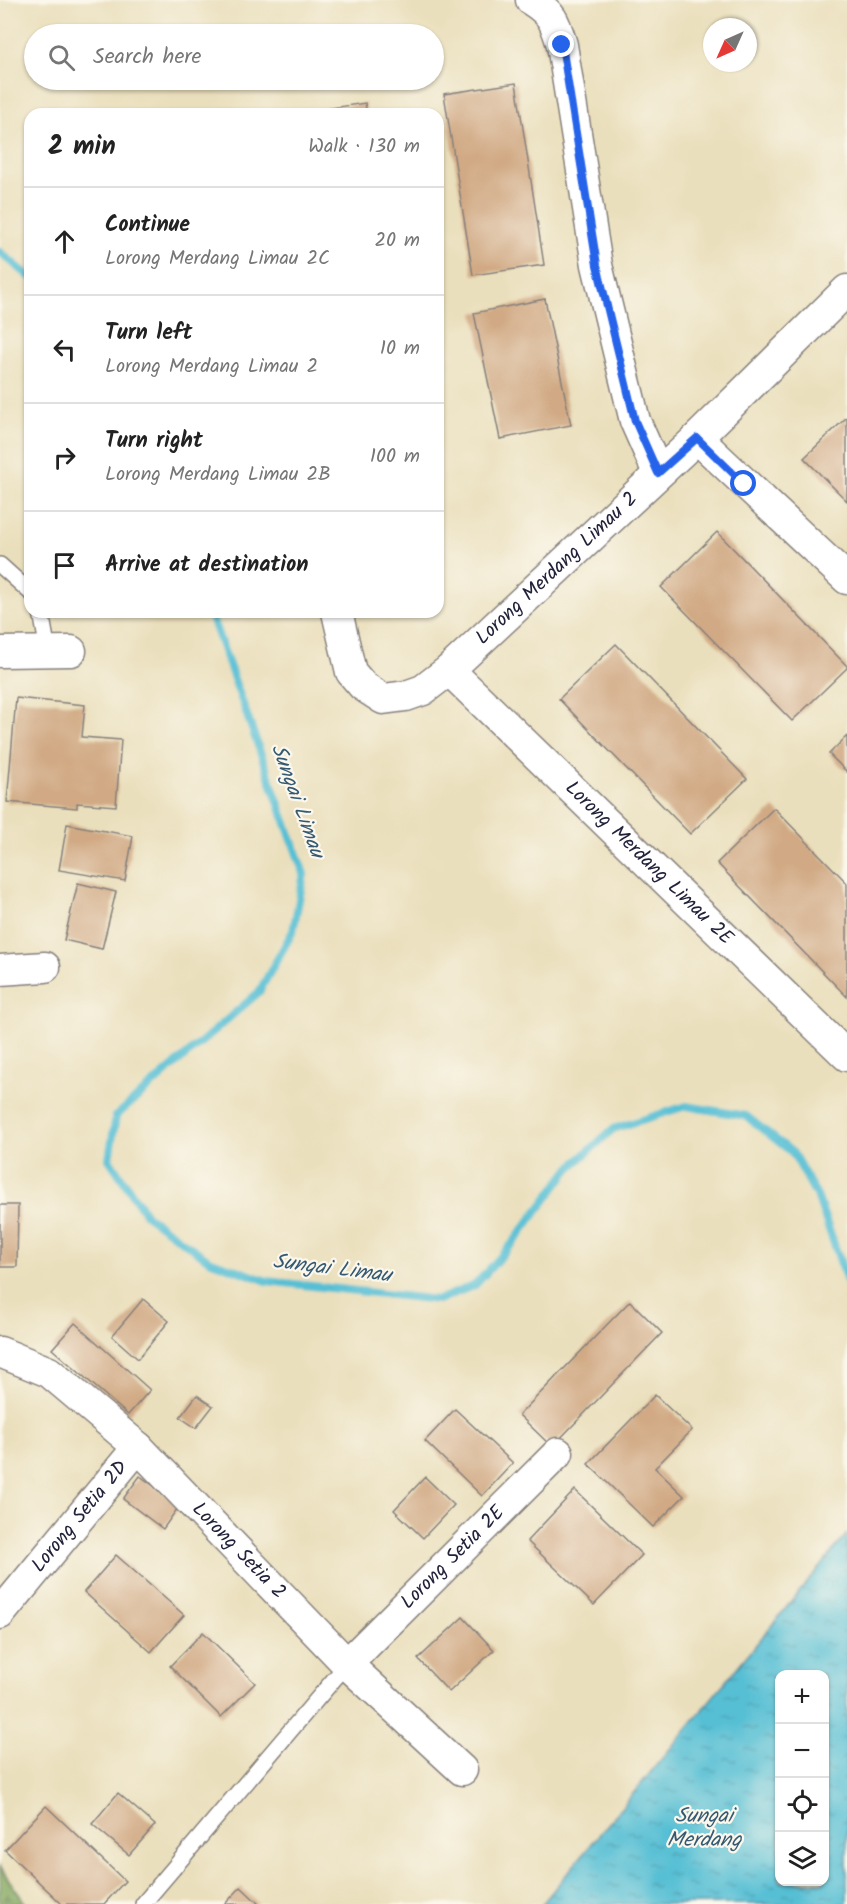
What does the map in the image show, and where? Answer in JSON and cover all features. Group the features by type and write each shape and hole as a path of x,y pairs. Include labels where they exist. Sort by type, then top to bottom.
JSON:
{"street":[{"path":"531,0 547,10 554,20 562,45 597,265 635,421 658,473"},
{"name":"Lorong Merdang Limau 2","path":"338,618 351,672 363,686 383,699 406,696 423,690 449,670 697,438 847,291"},
{"path":"697,438 847,579"},
{"path":"0,652 59,651"},
{"name":"Lorong Merdang Limau 2E","path":"449,670 847,1056"},
{"path":"0,970 45,967"},
{"name":"Lorong Setia 2","path":"0,1352 49,1372 138,1447 347,1664 462,1770"},
{"name":"Lorong Setia 2D","path":"0,1614 138,1447"},
{"name":"Lorong Setia 2E","path":"347,1664 558,1453"}],"lane":[{"path":"0,565 24,587"},
{"path":"44,618 59,651"},
{"path":"143,1904 347,1664"}],"green space":[{"path":"0,1867 26,1904 0,1904"}],"water":[{"name":"Sungai Merdang","path":"847,1534 847,1904 542,1904"}],"building":[{"path":"516,83 544,265 473,275 444,94"},
{"path":"365,103 366,108 332,108"},
{"path":"545,299 571,425 500,439 474,313"},
{"path":"847,417 847,501 804,458"},
{"path":"717,532 847,666 792,721 661,587"},
{"path":"616,644 747,779 690,834 559,699"},
{"path":"16,698 85,705 82,737 121,740 116,806 77,803 77,808 7,802"},
{"path":"847,736 847,772 829,754"},
{"path":"774,808 847,883 847,997 717,863"},
{"path":"67,824 133,836 125,881 59,870"},
{"path":"78,883 116,892 102,949 64,940"},
{"path":"0,1205 18,1205 17,1267 0,1267"},
{"path":"143,1299 169,1321 138,1359 112,1336"},
{"path":"630,1301 662,1333 552,1447 519,1415"},
{"path":"75,1323 150,1390 128,1415 52,1349"},
{"path":"197,1395 213,1406 196,1428 180,1417"},
{"path":"655,1395 692,1430 655,1468 684,1496 653,1527 588,1464"},
{"path":"455,1409 513,1463 482,1496 425,1441"},
{"path":"140,1476 180,1505 163,1529 123,1499"},
{"path":"425,1477 454,1505 423,1538 394,1510"},
{"path":"575,1490 642,1555 594,1605 527,1541"},
{"path":"116,1555 184,1615 151,1652 84,1592"},
{"path":"463,1617 494,1650 449,1692 418,1659"},
{"path":"203,1632 255,1683 221,1717 170,1666"},
{"path":"118,1793 155,1825 129,1855 92,1824"},
{"path":"46,1806 125,1881 104,1904 62,1904 5,1850"},
{"path":"241,1887 259,1904 225,1904"}],"waterway":[{"name":"Sungai Limau","path":"0,252 24,272"},
{"name":"Sungai Limau","path":"212,618 304,874 293,931 259,992 116,1116 109,1159 147,1216 209,1260 267,1281 438,1300 475,1285 513,1243 569,1169 613,1129 686,1106 746,1116 793,1153 818,1198 847,1281"}],"route":[{"path":"562,45 597,265 635,421 658,473 697,438 744,484"}]}
